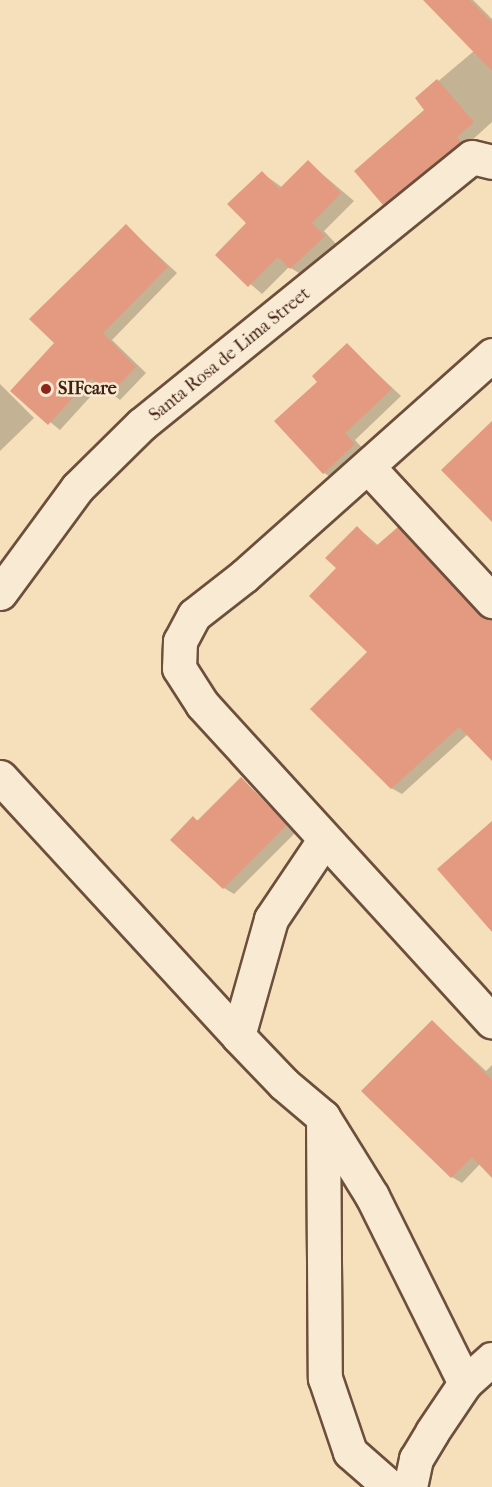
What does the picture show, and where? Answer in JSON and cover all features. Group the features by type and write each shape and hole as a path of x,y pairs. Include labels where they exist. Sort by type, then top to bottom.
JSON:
{"street":[{"name":"Santa Rosa de Lima Street","path":"0,593 77,488 142,424 472,157 492,162"},
{"path":"492,355 368,467 194,615 180,641 179,668 202,704 492,1022"},
{"path":"368,467 492,601"},
{"path":"0,777 238,1036 284,1084 323,1117 372,1196 465,1383"},
{"path":"238,1036 271,919 324,840"},
{"path":"323,1117 325,1378 350,1452 390,1487"},
{"path":"410,1487 416,1459 465,1383 492,1359"}],"building":[{"path":"423,0 470,0 492,22 492,71"},
{"path":"437,79 474,122 457,137 461,142 383,205 354,171 424,110 415,98"},
{"path":"308,160 341,193 312,223 325,236 290,269 278,257 248,287 215,255 246,223 227,204 262,171 279,189"},
{"path":"126,224 168,267 103,333 136,367 109,395 91,378 48,425 10,391 54,343 29,319"},
{"path":"347,343 392,389 345,433 355,444 323,474 274,421 317,382 312,376"},
{"path":"492,421 492,522 441,470"},
{"path":"357,526 376,546 398,527 478,614 492,619 492,761 459,727 391,789 310,709 367,652 309,596 336,568 325,558"},
{"path":"241,777 287,825 223,889 170,840 193,816 197,821"},
{"path":"492,821 492,932 437,869"},
{"path":"432,1020 492,1080 492,1178 472,1157 451,1178 361,1091"}],"place":[{"name":"SIFcare","path":"46,389"}]}
